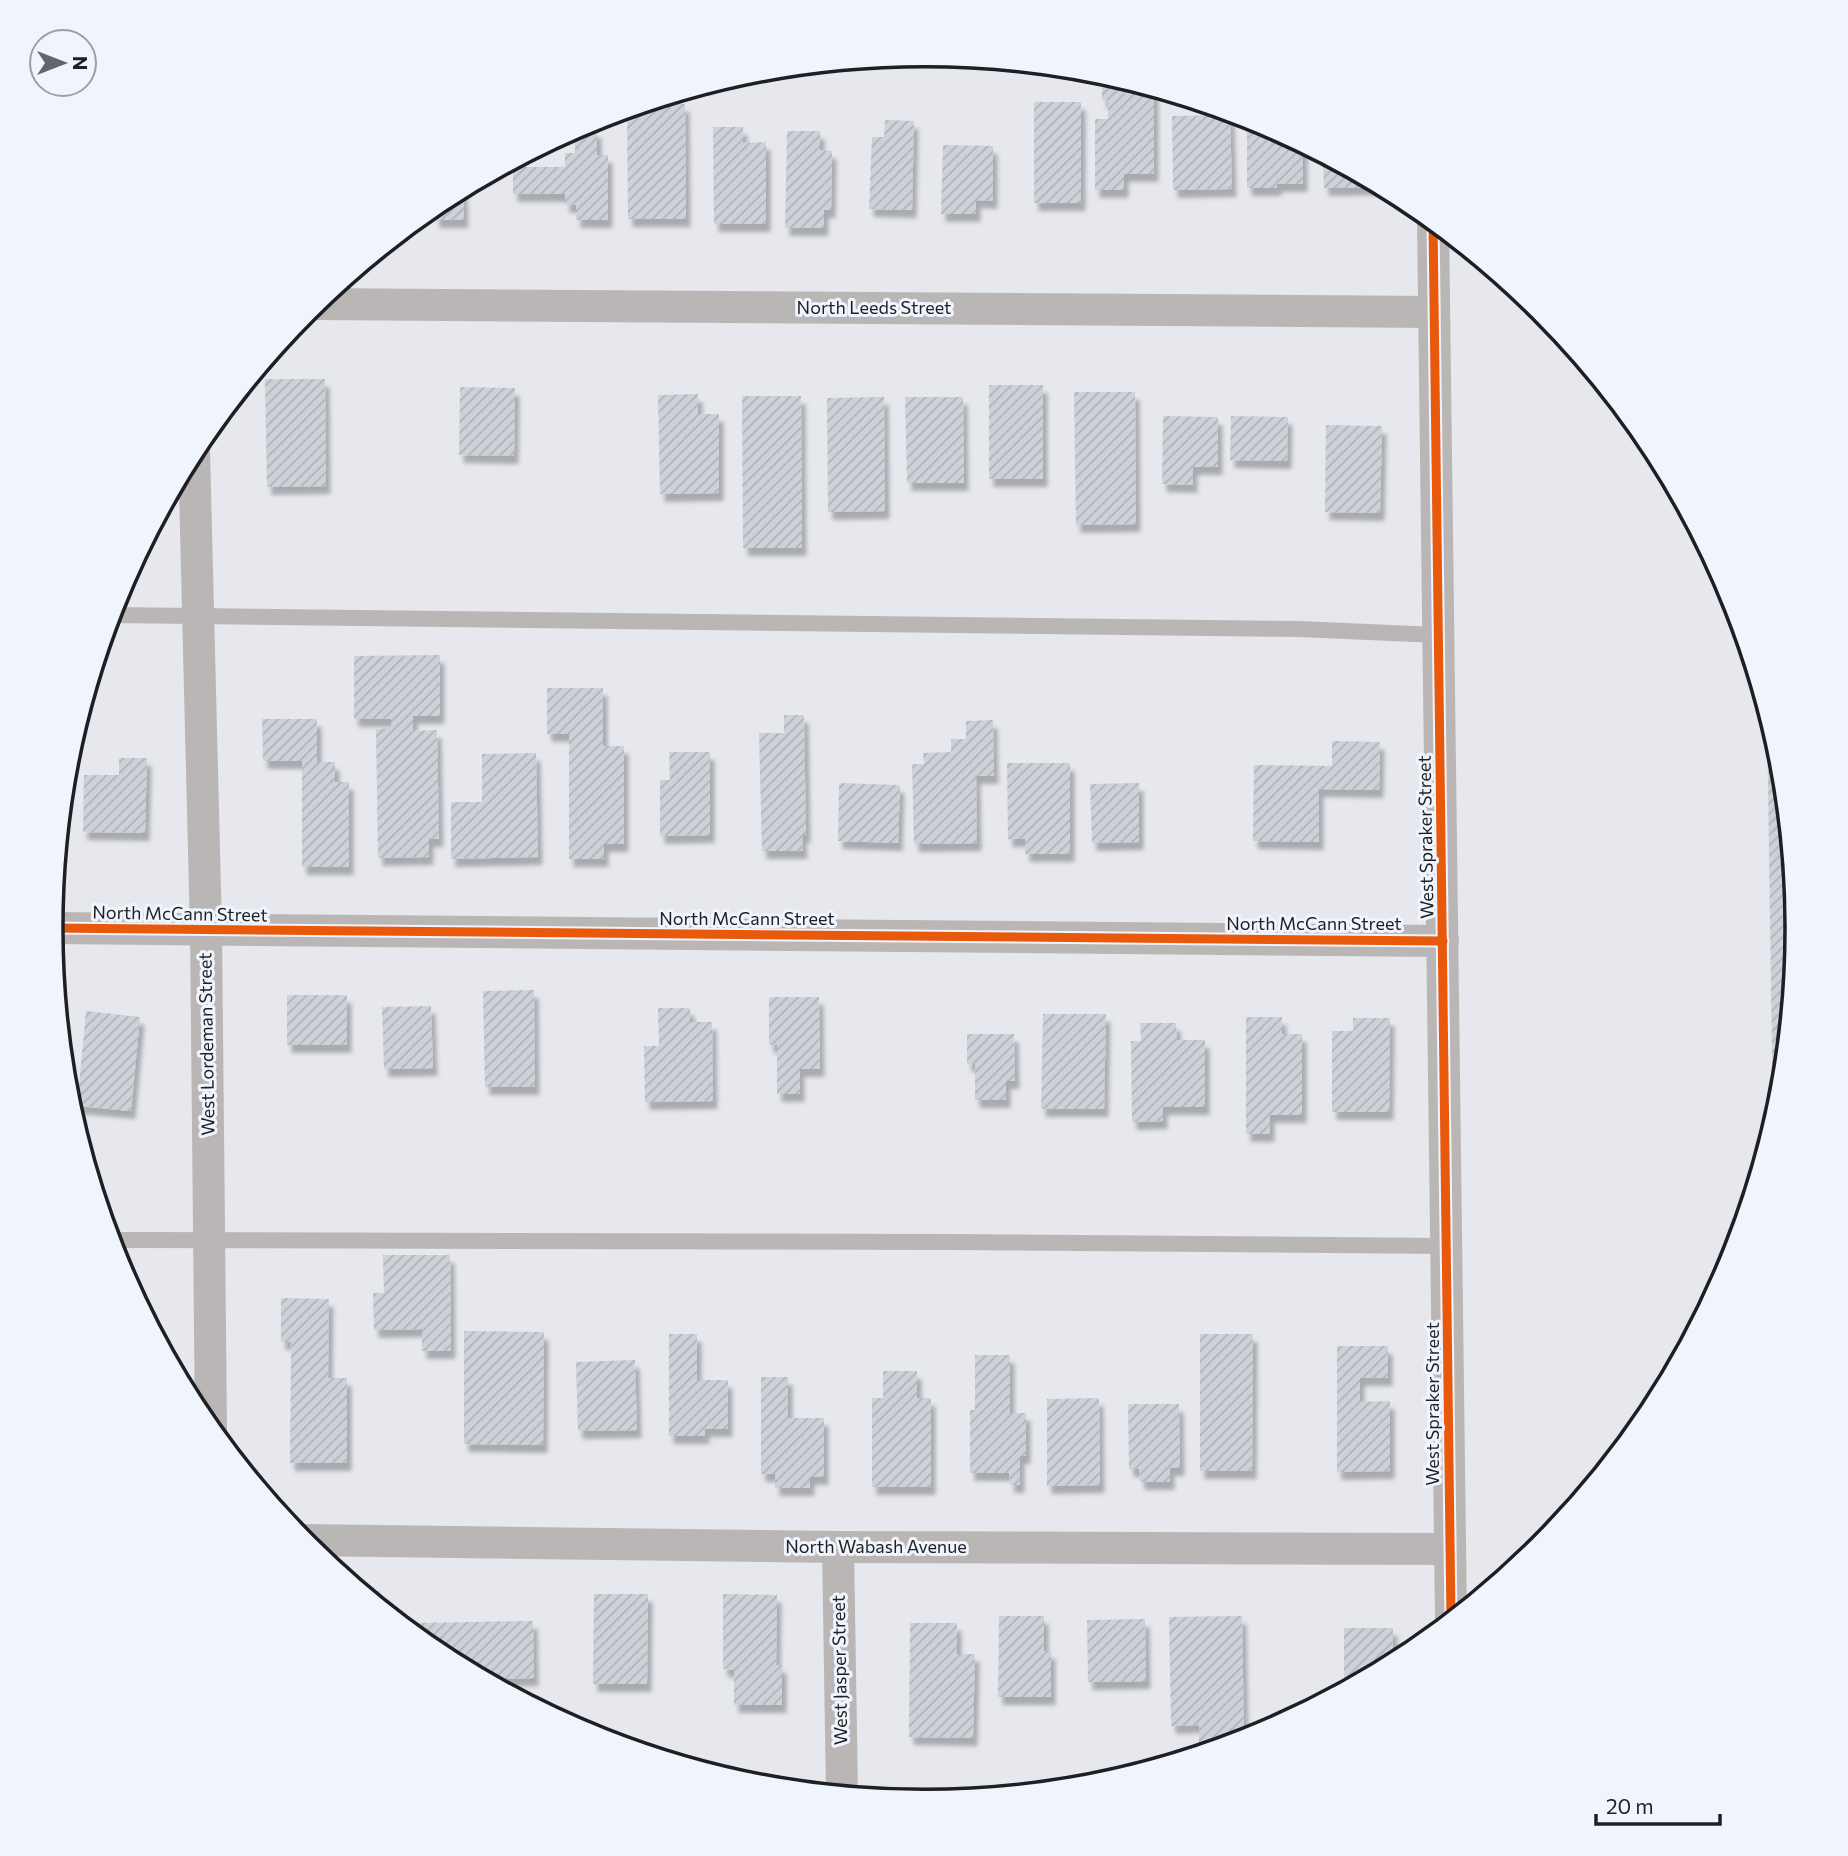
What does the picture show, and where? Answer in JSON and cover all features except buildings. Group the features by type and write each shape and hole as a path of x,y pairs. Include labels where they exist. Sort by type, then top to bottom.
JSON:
{"street":[{"name":"West Spraker Street","path":"1433,234 1451,1609"},
{"name":"North Leeds Street","path":"331,304 1434,312"},
{"name":"West Lordeman Street","path":"194,471 206,930 211,1410"},
{"name":"North McCann Street","path":"63,928 1443,940"},
{"name":"North Wabash Avenue","path":"318,1540 838,1547 1450,1549"},
{"name":"West Jasper Street","path":"838,1547 842,1785"}],"lane":[{"path":"123,615 1299,629 1438,635"},
{"path":"123,1240 1448,1246"}],"cycle path":[{"path":"1433,234 1451,1609"},
{"path":"63,928 1443,941"}]}
